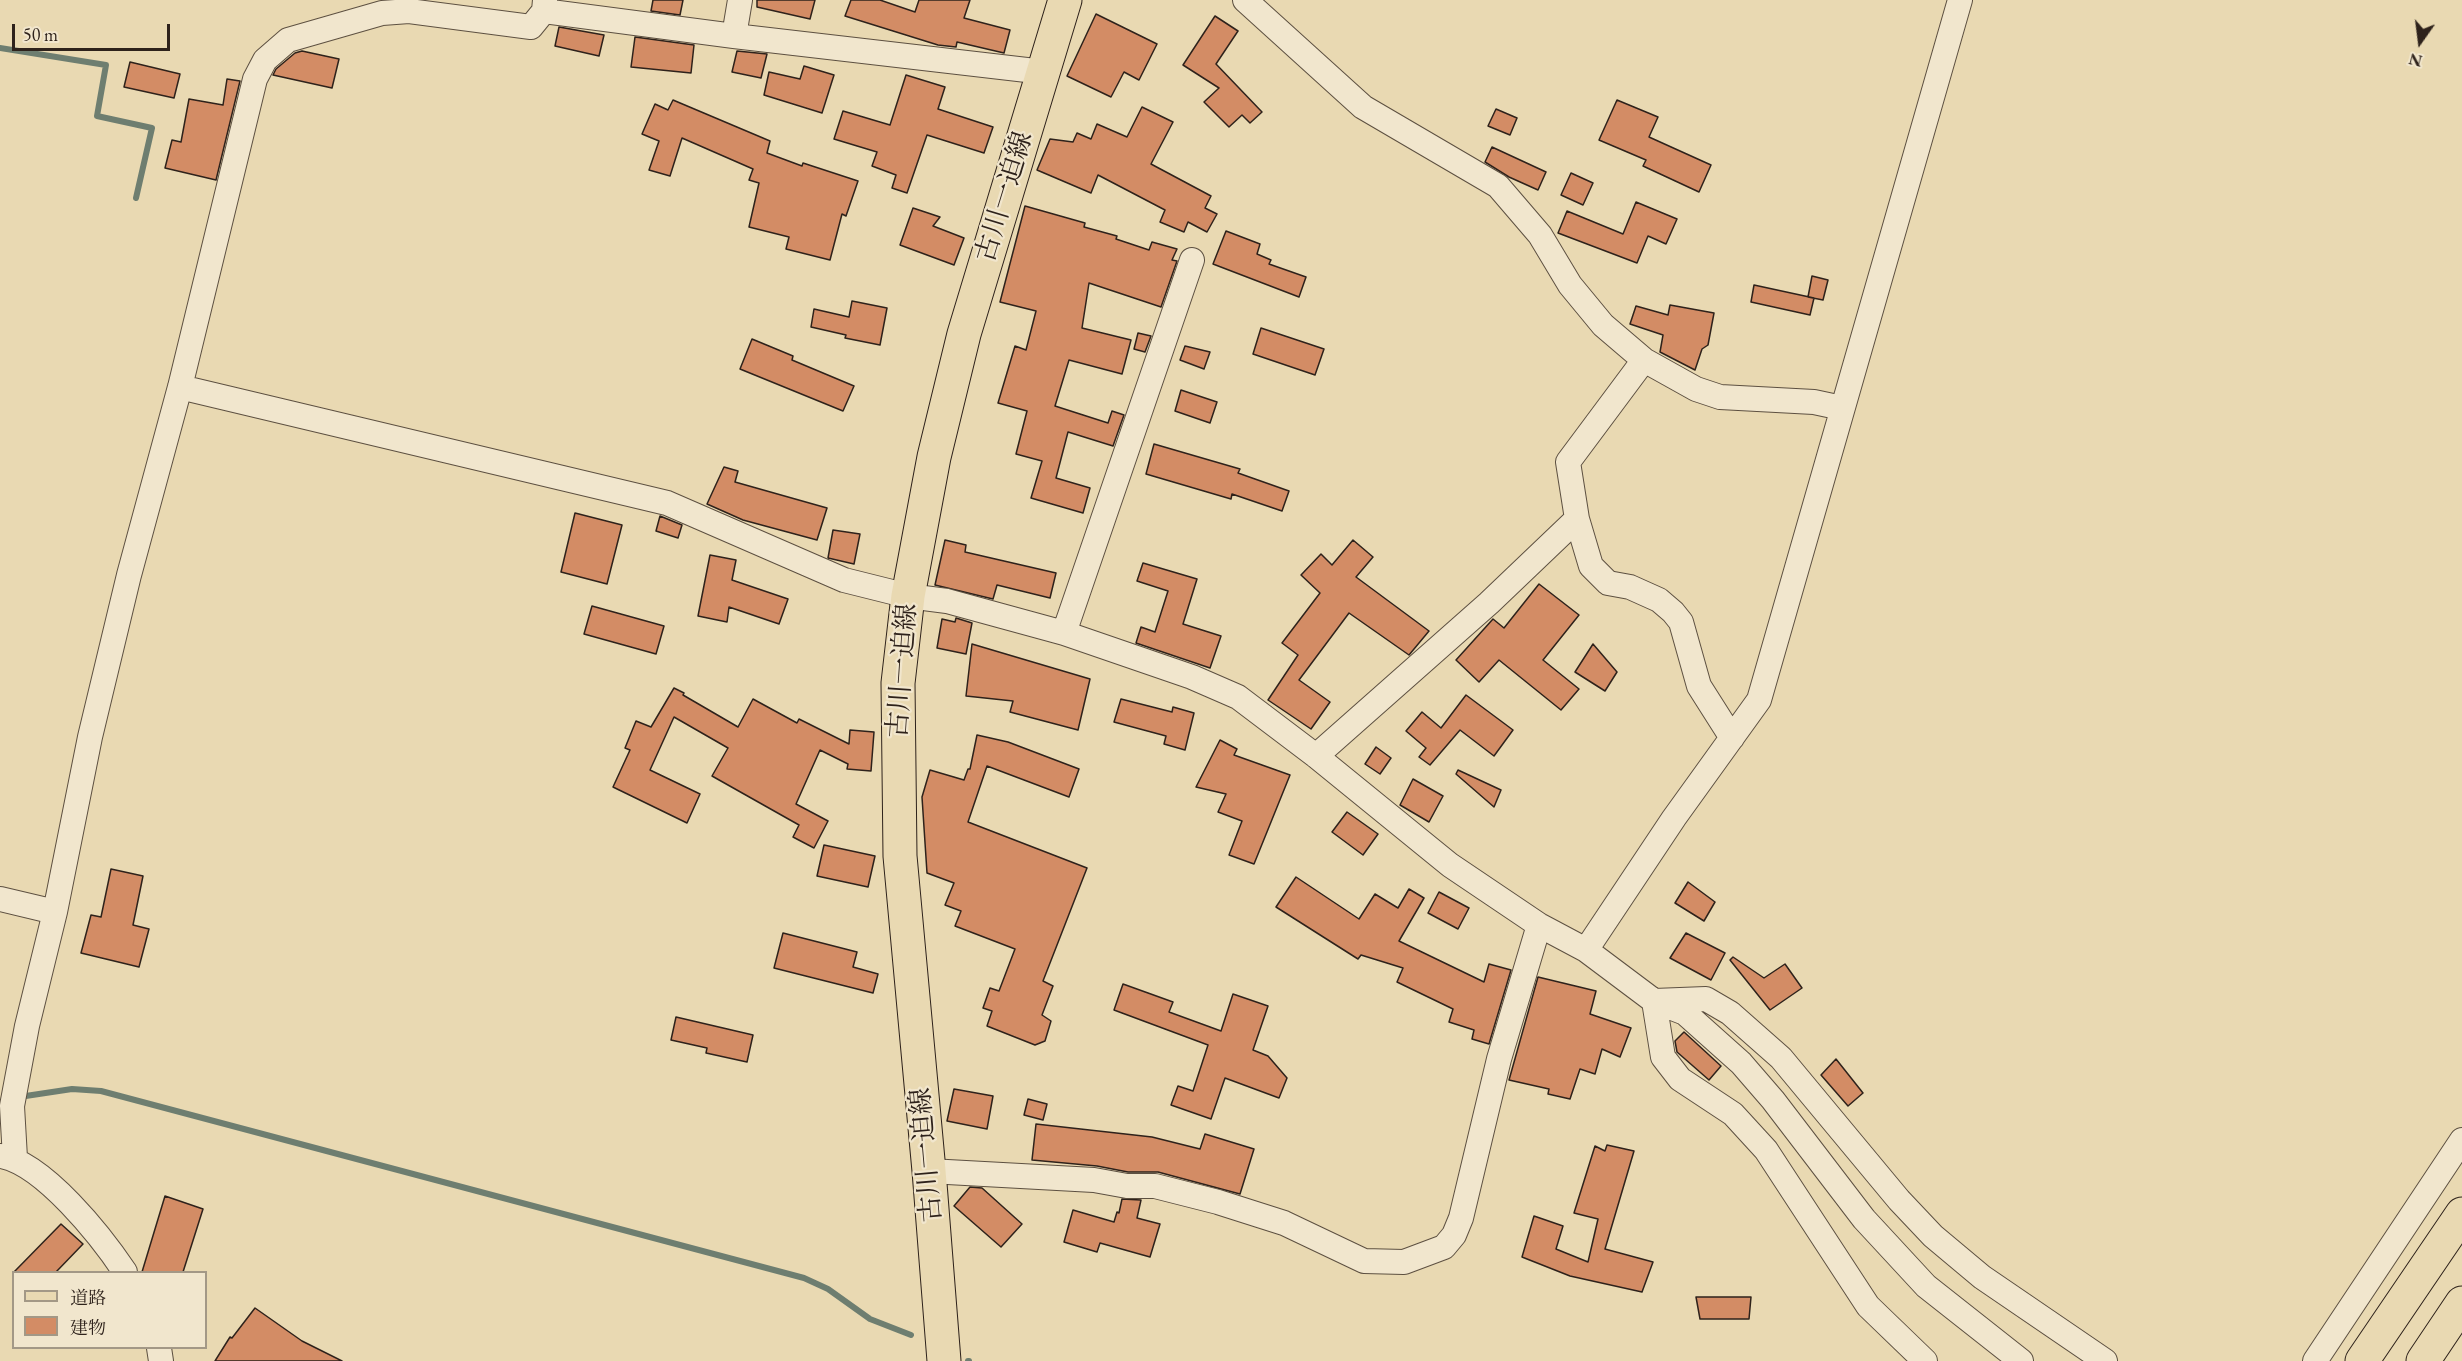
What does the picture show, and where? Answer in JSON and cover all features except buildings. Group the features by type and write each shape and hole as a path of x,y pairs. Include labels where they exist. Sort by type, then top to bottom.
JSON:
{"main road":[{"name":"古川一迫線","path":"944,1361 899,844 898,683 908,596 934,457 964,334 1065,0"},
{"path":"2362,1361 2462,1214"},
{"path":"2423,1361 2462,1303"}],"street":[{"path":"734,36 740,0"},
{"path":"1245,0 1363,107 1498,186 1540,235 1570,285 1603,325 1644,360 1695,389 1720,397 1814,402 1842,408"},
{"path":"1586,950 1674,818 1759,700 1960,0"},
{"path":"124,1271 106,1244 64,1197 8,1157 12,1106 27,1026 55,912 93,726 129,575 180,387 255,79 265,60 288,40 382,13 409,11 531,27 544,5 734,36 1044,72"},
{"path":"1064,633 1191,260"},
{"path":"1644,360 1568,462 1577,519 1591,566 1608,583 1630,587 1659,600 1681,622 1699,686 1732,738"},
{"path":"180,387 667,503 844,580 908,596 947,601 1064,633 1192,677 1238,697 1316,756 1450,865 1539,925 1586,950 1654,1001 1685,1013 1741,1063 1773,1100 1864,1219 1926,1286 2021,1361"},
{"path":"1316,756 1489,603 1577,519"},
{"path":"0,899 55,912"},
{"path":"929,1171 1094,1180 1127,1186 1155,1186 1218,1202 1284,1223 1364,1261 1404,1262 1444,1247 1454,1235 1461,1218 1498,1059 1539,925"},
{"path":"1654,1001 1706,999 1730,1013 1781,1058 1899,1200 1932,1236 1982,1277 2105,1361"},
{"path":"1654,1001 1663,1057 1680,1078 1733,1114 1766,1150 1868,1306 1925,1361"},
{"path":"2315,1361 2462,1140"}],"waterway":[{"path":"0,48 106,65 97,116 152,128 136,198"},
{"path":"19,1097 72,1089 101,1091 804,1278 828,1289 870,1319 911,1335"}]}
